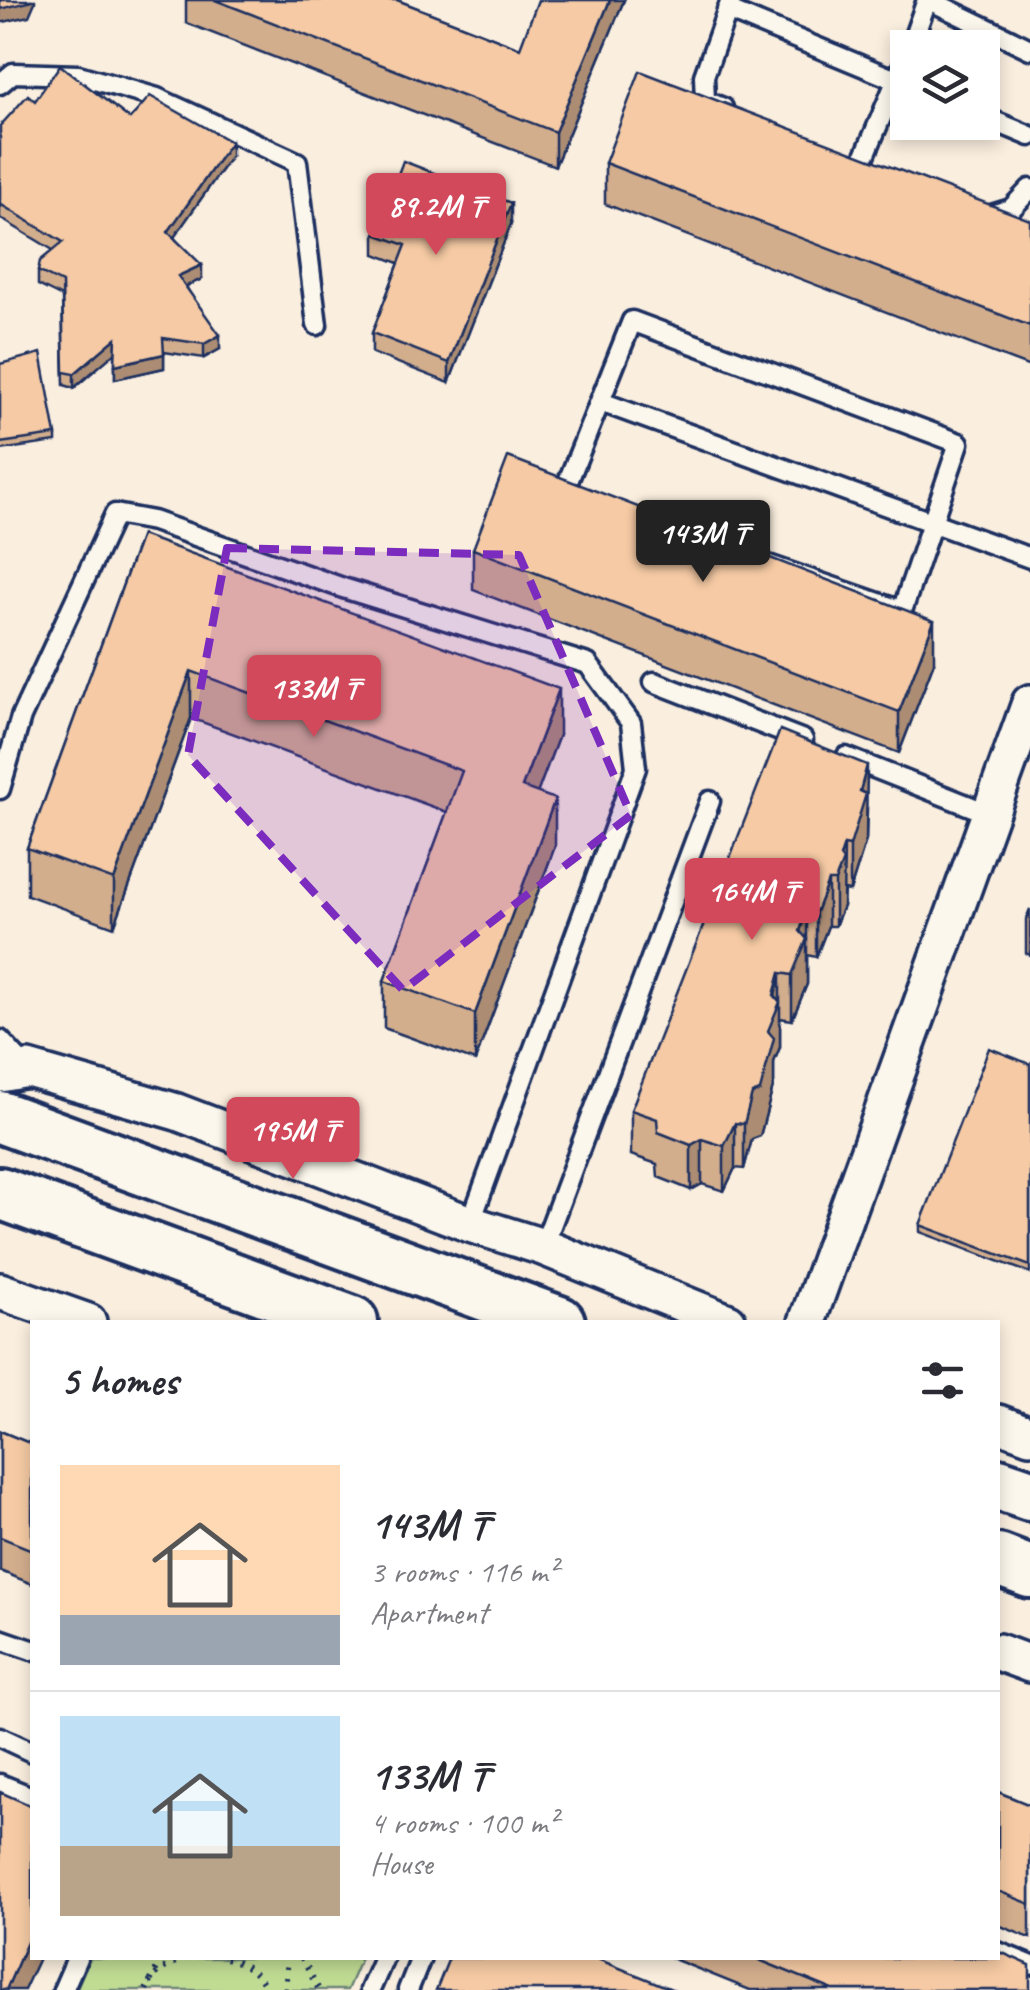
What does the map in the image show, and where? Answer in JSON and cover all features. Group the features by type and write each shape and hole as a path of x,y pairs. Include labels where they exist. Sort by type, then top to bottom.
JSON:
{"main road":[{"path":"0,1118 554,1320"},
{"path":"0,1193 347,1320"},
{"path":"1000,1485 1030,1496"},
{"path":"1000,1561 1030,1572"}],"street":[{"path":"808,1320 1030,702"},
{"path":"14,1071 177,1112 470,1224 543,1247 723,1320"},
{"path":"0,1291 82,1320"},
{"path":"1000,1424 1030,1435"},
{"path":"1000,1653 1030,1664"}],"lane":[{"path":"917,30 928,0 1030,49"},
{"path":"740,116 706,102 704,76 729,5 890,78"},
{"path":"0,84 13,73 78,75 157,98 297,162 317,325"},
{"path":"861,165 890,107"},
{"path":"1000,124 1030,136"},
{"path":"975,211 992,218 1011,209 1030,188"},
{"path":"632,322 959,444 902,611 563,494 601,402 632,322"},
{"path":"601,402 1030,558"},
{"path":"0,789 21,717 114,514 153,521 343,588 588,664 631,723 636,768 470,1224"},
{"path":"654,682 990,814"},
{"path":"543,1247 710,801"},
{"path":"0,1040 14,1071"},
{"path":"0,1638 30,1649"},
{"path":"0,1738 30,1751"},
{"path":"0,1784 30,1796"},
{"path":"1000,1953 1030,1964"},
{"path":"63,1990 77,1960"},
{"path":"370,1990 383,1960"},
{"path":"408,1990 420,1960"}],"path":[{"path":"148,1987 161,1960"},
{"path":"148,1987 159,1971 179,1960"},
{"path":"235,1960 263,1980 267,1990"},
{"path":"285,1990 288,1960"},
{"path":"303,1960 319,1990"}],"highlighted area":[{"path":"227,548 519,555 631,815 403,990 188,755"}],"green space":[{"path":"89,1960 360,1960 347,1990 76,1990"}],"building":[{"path":"0,0 30,0 0,9"},
{"path":"215,0 397,0 520,48 538,0 610,0 555,132"},
{"path":"60,65 130,119 150,96 231,142 168,232 202,265 178,276 220,335 204,344 163,338 164,354 115,365 116,338 74,374 64,372 62,283 38,271 40,261 63,242 0,204 0,126 28,95 35,101"},
{"path":"640,71 1030,220 1030,326 605,163"},
{"path":"403,161 511,203 449,363 372,333 406,245 375,234"},
{"path":"41,353 56,435 0,443 0,364"},
{"path":"508,457 934,621 899,712 473,549"},
{"path":"141,535 559,689 522,787 555,799 475,1014 384,981 462,771 191,671 114,880 27,848"},
{"path":"780,730 867,765 860,791 866,794 850,846 844,845 835,881 828,881 816,912 807,910 800,931 807,939 792,975 780,973 774,995 780,1002 768,1031 774,1038 760,1091 752,1094 744,1124 735,1123 724,1146 702,1139 691,1145 658,1132 657,1119 631,1110"},
{"path":"989,1048 1030,1064 1030,1266 920,1225"},
{"path":"0,1431 30,1443 30,1549 0,1537"},
{"path":"0,1792 30,1805 30,1936 6,1990 0,1990"},
{"path":"1000,1793 1030,1805 1030,1904 1000,1892"},
{"path":"1000,1952 1030,1965 1030,1990 833,1990 759,1960 1000,1960"},
{"path":"448,1960 600,1960 674,1990 436,1990"}]}
